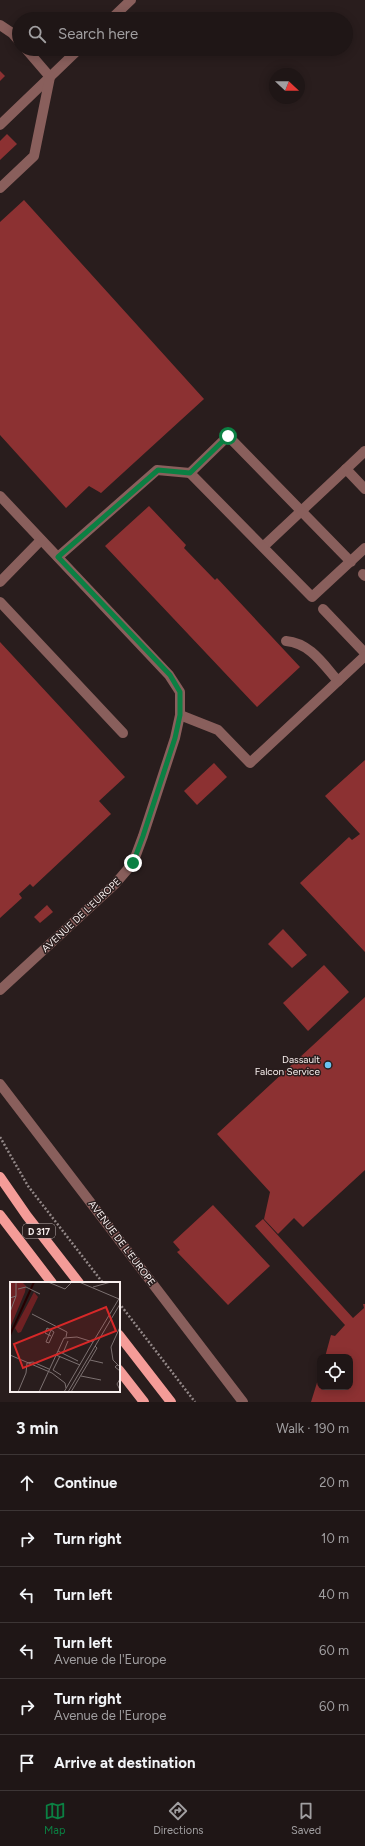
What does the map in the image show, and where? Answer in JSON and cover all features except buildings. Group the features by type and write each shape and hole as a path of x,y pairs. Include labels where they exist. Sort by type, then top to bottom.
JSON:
{"main road":[{"name":"D 317","path":"0,1177 27,1216 78,1282"},
{"name":"D 317","path":"0,1215 51,1282"},
{"path":"120,1336 171,1402"},
{"path":"120,1371 144,1402"}],"street":[{"path":"118,12 131,0"},
{"path":"0,25 12,33"},
{"path":"32,56 50,77"},
{"path":"0,125 72,56"},
{"path":"0,188 34,156 50,77"},
{"path":"190,473 228,436 351,562"},
{"path":"264,546 365,451"},
{"path":"346,469 365,489"},
{"path":"58,557 158,470 190,473 264,546 312,597 365,548"},
{"name":"AVENUE DE L'EUROPE","path":"0,990 114,884 133,863 175,738 180,715 180,692 170,675 58,557 2,501"},
{"path":"0,582 41,540"},
{"path":"0,602 123,733"},
{"path":"323,609 365,653"},
{"path":"286,641 296,642 309,648 338,681"},
{"path":"180,715 218,730 250,763 365,656"},
{"name":"AVENUE DE L'EUROPE","path":"0,1084 243,1402"}],"path":[{"path":"0,1137 28,1186 103,1282"},
{"path":"120,1304 195,1402"}],"place":[{"name":"Dassault Falcon Service","path":"328,1065"}],"route":[{"path":"133,863 175,738 180,715 180,692 170,675 58,557 158,470 190,473 228,436"}]}
